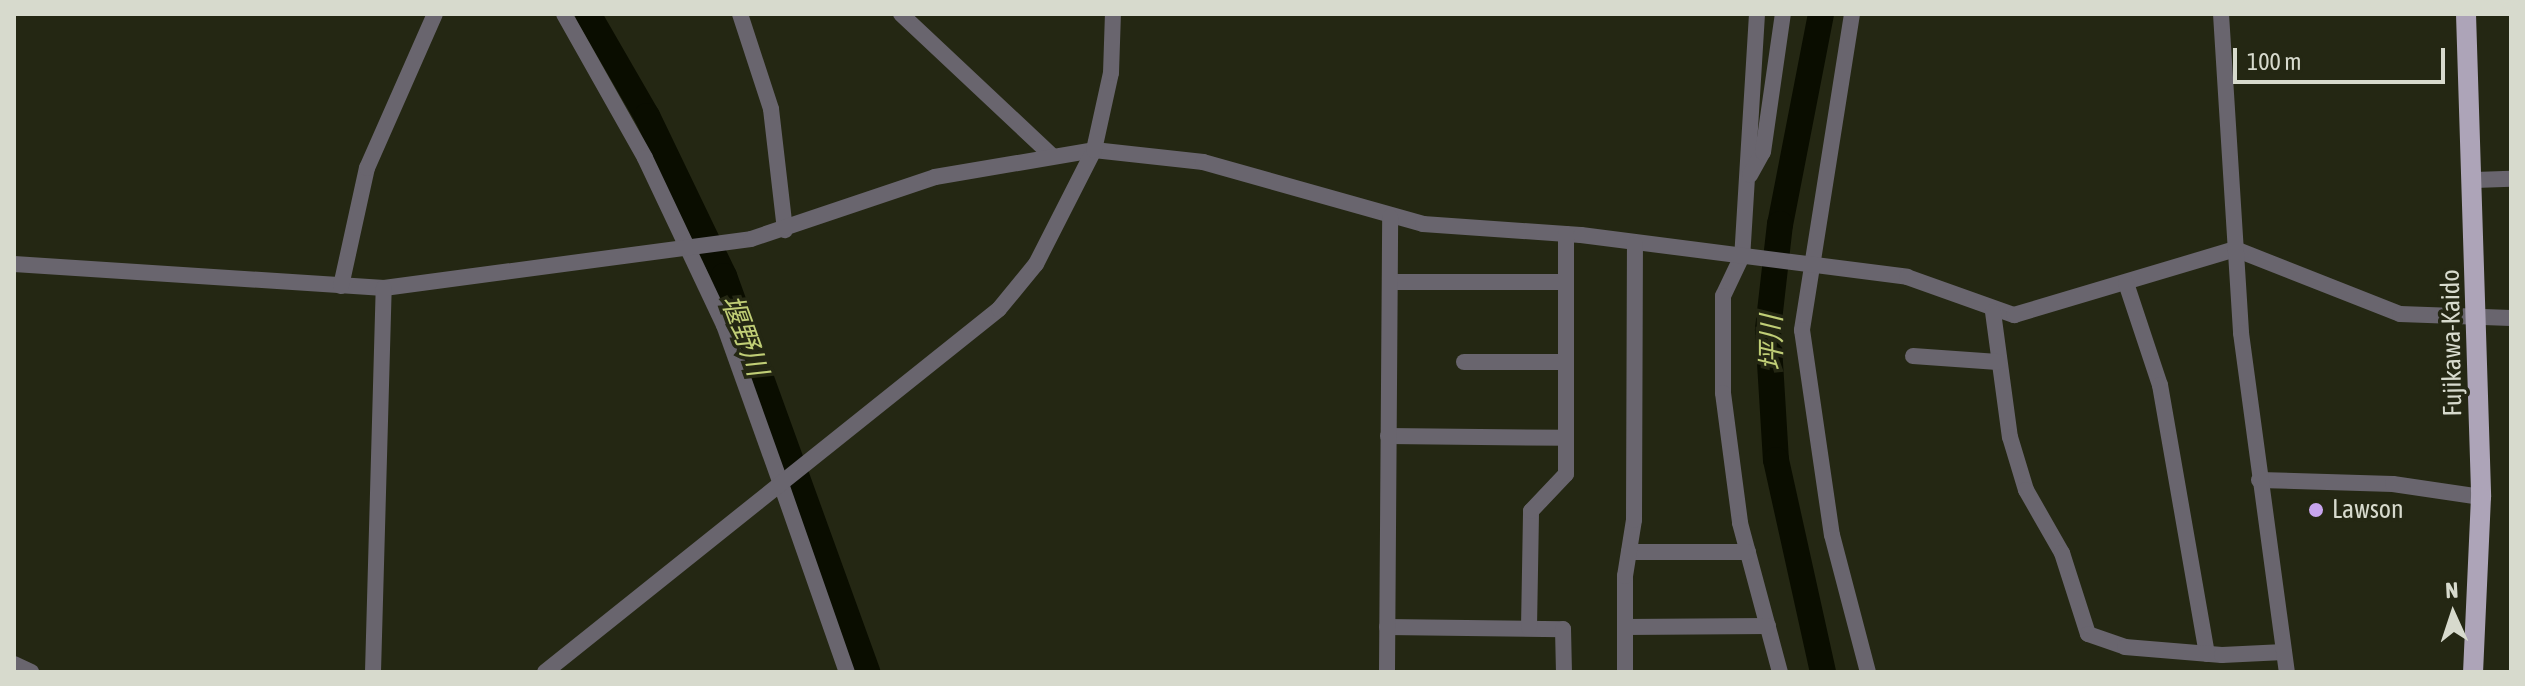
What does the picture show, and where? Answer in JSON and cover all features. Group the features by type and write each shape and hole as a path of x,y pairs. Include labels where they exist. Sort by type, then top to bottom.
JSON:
{"main road":[{"name":"Fujikawa-Kaido","path":"2466,14 2475,180 2481,497 2473,672"}],"street":[{"path":"341,286 367,168 435,14"},
{"path":"564,14 601,73 691,248 734,351 783,483 847,672"},
{"path":"740,14 771,109 785,230"},
{"path":"901,14 1051,155"},
{"path":"545,672 999,309 1052,238 1094,150 1111,73 1113,14"},
{"path":"1757,14 1742,256 1723,296 1723,393 1748,552 1780,672"},
{"path":"1747,180 1763,152 1783,14"},
{"path":"1852,14 1804,263 1802,330 1832,535 1868,672"},
{"path":"2221,14 2235,249 2259,480 2287,672"},
{"path":"14,264 384,288 721,245 785,230 935,177 1094,150 1228,167 1390,217 1480,232 1566,234 1907,277 1993,312 2036,313 2235,249 2400,314 2511,318"},
{"path":"2475,180 2511,179"},
{"path":"1387,672 1390,217"},
{"path":"1529,628 1531,511 1566,474 1566,234"},
{"path":"1625,672 1635,244"},
{"path":"1390,282 1566,282"},
{"path":"2126,283 2160,385 2207,654"},
{"path":"373,672 384,288"},
{"path":"1993,312 1998,362 2026,490 2062,553 2088,634 2125,647 2207,654 2284,652"},
{"path":"1913,356 1998,362"},
{"path":"1464,362 1566,362"},
{"path":"1388,436 1566,438"},
{"path":"2259,480 2393,484 2481,497"},
{"path":"1629,552 1748,552"},
{"path":"1625,627 1768,626"},
{"path":"1387,627 1563,629 1564,672"},
{"path":"14,664 31,672"}],"waterway":[{"name":"堰野川","path":"588,14 647,116 724,276 867,672"},
{"name":"坪川","path":"1821,14 1780,224 1768,330 1776,460 1823,672"}],"place":[{"name":"Lawson","path":"2316,510"}]}
